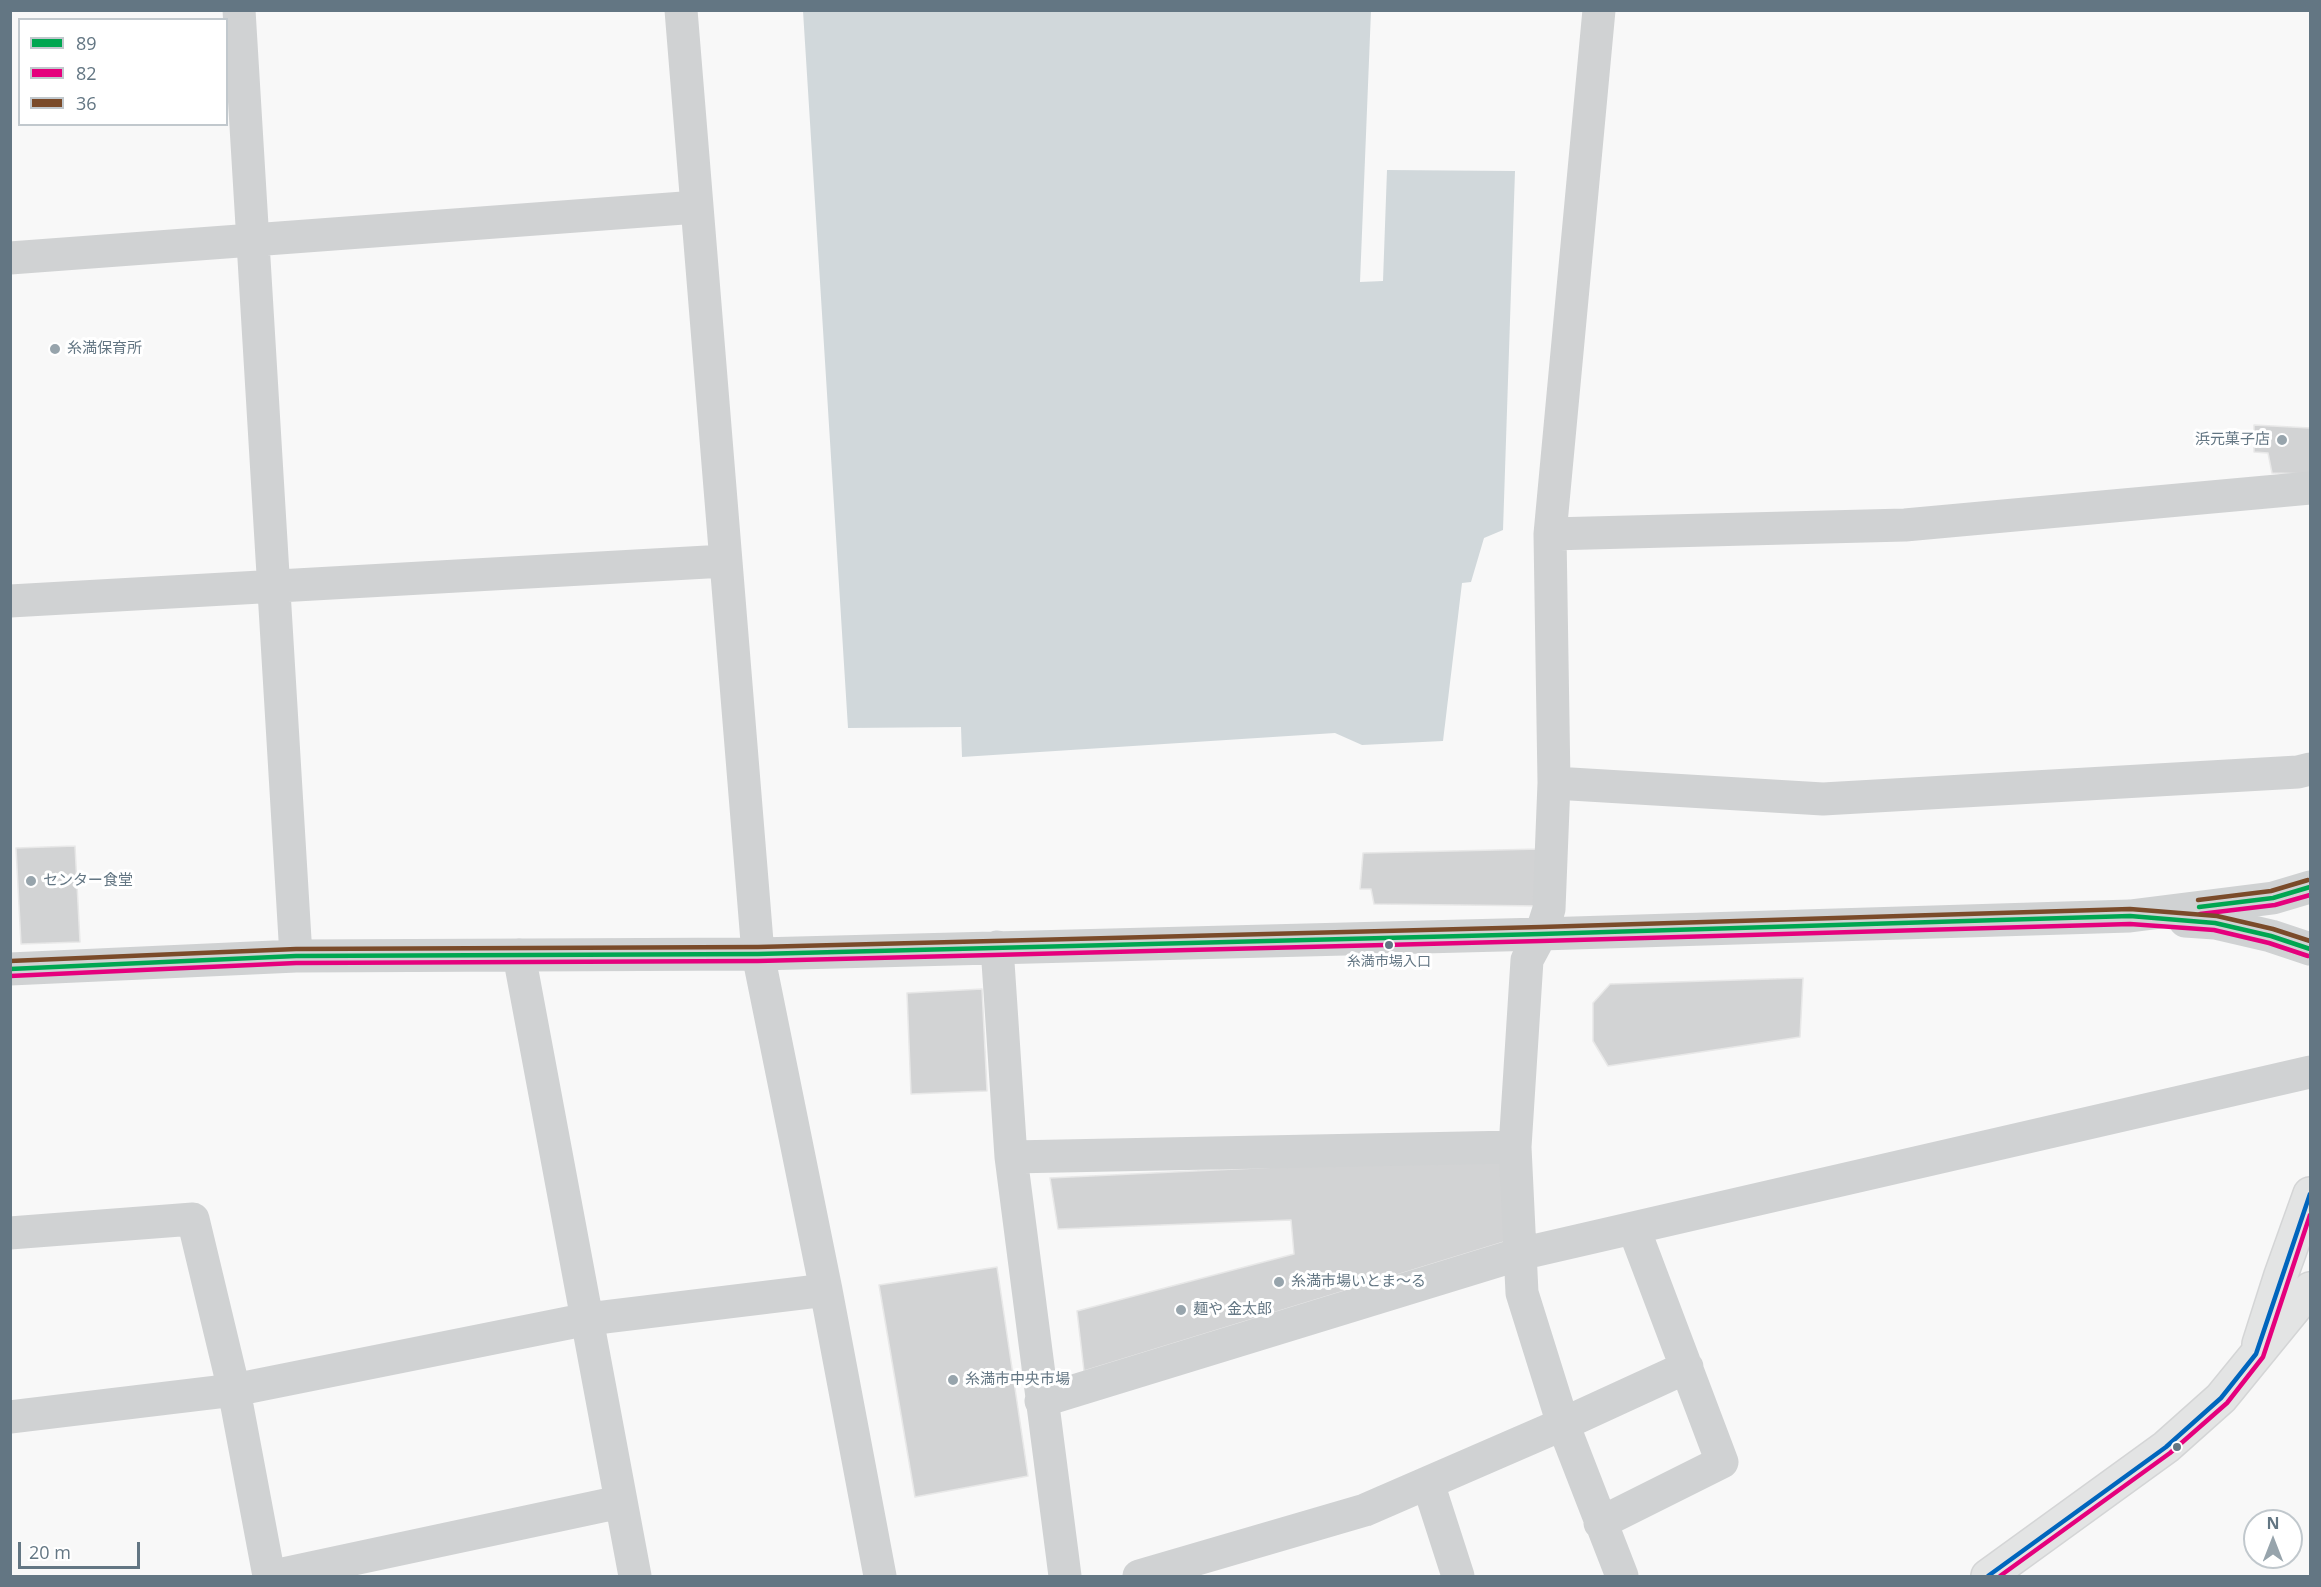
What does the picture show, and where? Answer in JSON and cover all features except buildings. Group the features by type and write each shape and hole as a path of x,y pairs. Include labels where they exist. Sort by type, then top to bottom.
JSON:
{"main road":[{"path":"2256,1354 2310,1194"},
{"path":"1988,1576 2166,1448 2221,1398 2310,1289"}],"street":[{"path":"238,10 296,956"},
{"path":"681,10 758,954 826,1290 880,1576"},
{"path":"1599,10 1550,534 1554,783 1549,909 1541,934 1527,960 1515,1147 1522,1293 1563,1424 1622,1576"},
{"path":"10,258 697,207"},
{"path":"1550,534 1905,525 2310,488"},
{"path":"10,601 725,561"},
{"path":"1554,783 1823,799 2310,769"},
{"path":"10,969 296,956 758,954 2130,916 2273,898 2310,887"},
{"path":"2130,916 2215,923 2271,936 2310,949"},
{"path":"997,947 1011,1157 1065,1576"},
{"path":"519,955 635,1576"},
{"path":"1041,1401 1520,1254 2310,1072"},
{"path":"1011,1157 1515,1147"},
{"path":"10,1233 193,1219 234,1390 272,1576 620,1502"},
{"path":"1600,1523 1722,1462 1634,1229"},
{"path":"10,1417 234,1390 588,1319 826,1290"},
{"path":"1139,1576 1365,1510 1687,1367"},
{"path":"1428,1483 1458,1576"}],"shaded area":[{"path":"803,11 1371,11 1360,282 1383,281 1387,170 1515,171 1503,530 1484,538 1471,582 1462,583 1443,741 1362,745 1335,733 962,757 961,727 848,728"}],"transit line":[{"name":"36","path":"2198,900 2271,891 2308,880"},
{"name":"89","path":"2199,907 2273,898 2310,887"},
{"name":"82","path":"2200,914 2275,905 2310,895"},
{"name":"36","path":"10,961 296,949 758,947 2130,909 2217,916 2273,929 2310,941"},
{"name":"89","path":"10,969 296,956 758,954 2130,916 2215,923 2271,936 2310,949"},
{"name":"82","path":"10,976 296,963 758,961 2130,924 2214,930 2269,943 2308,956"},
{"path":"1988,1576 2166,1447 2221,1398 2256,1354 2310,1194"},
{"name":"82","path":"2000,1576 2170,1453 2227,1403 2263,1357 2310,1215"}],"place":[{"name":"糸満保育所","path":"55,349"},
{"name":"浜元菓子店","path":"2282,440"},
{"name":"センター食堂","path":"31,881"},
{"name":"糸満市場入口","path":"1389,945"},
{"name":"糸満市場いとま～る","path":"1279,1282"},
{"name":"麺や 金太郎","path":"1181,1310"},
{"name":"糸満市中央市場","path":"953,1380"}]}
